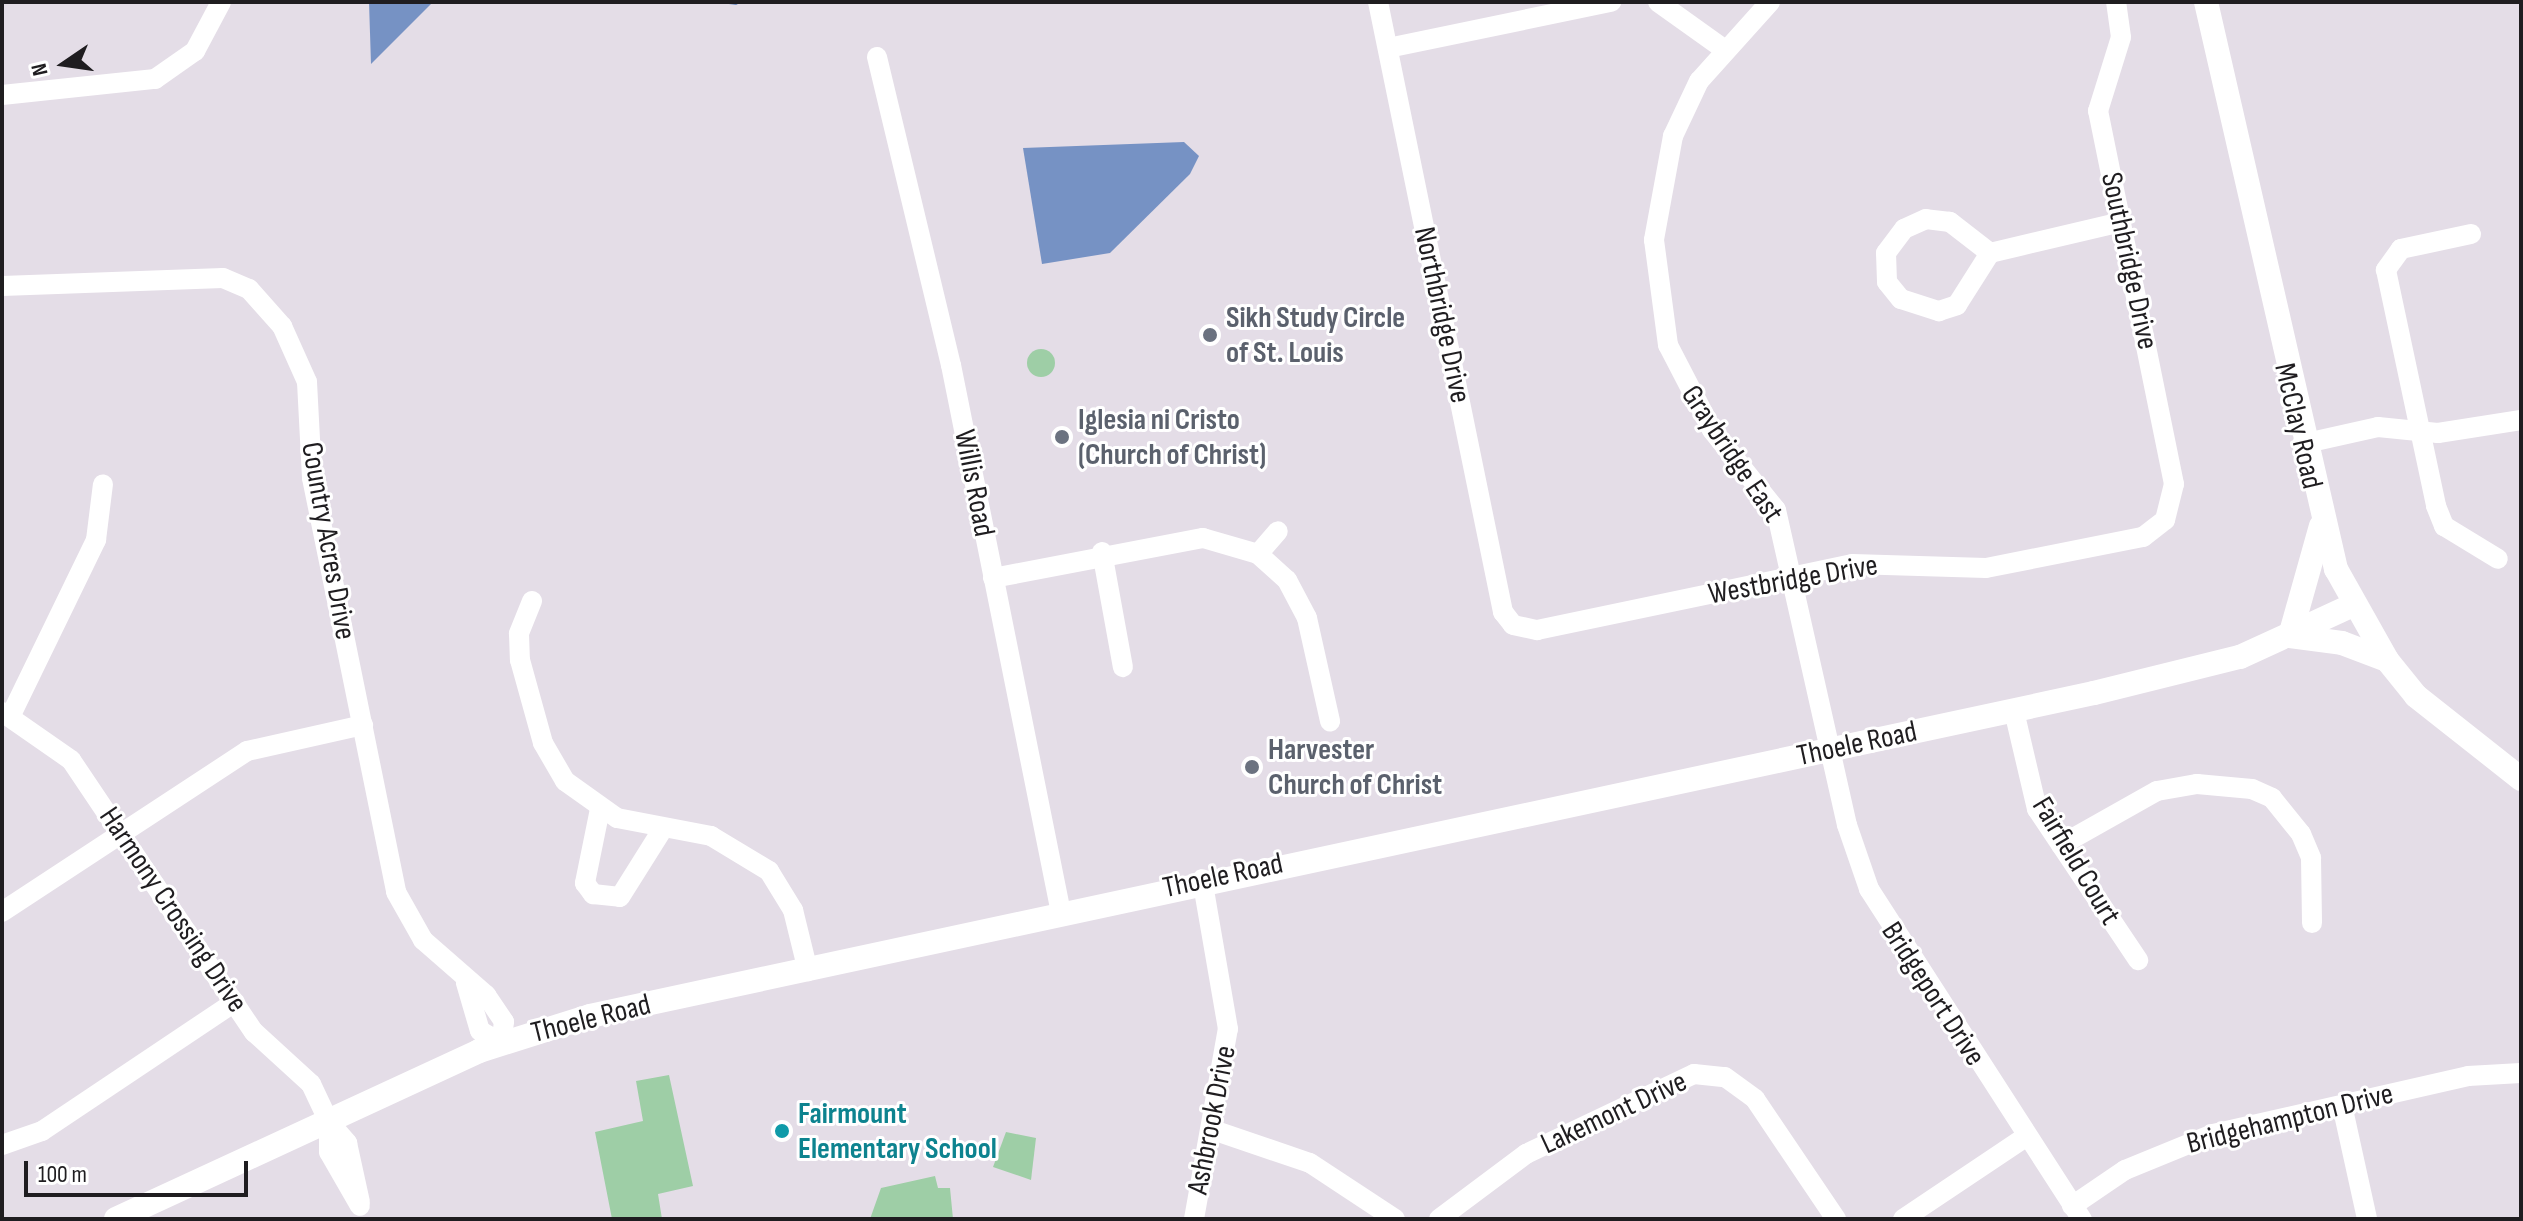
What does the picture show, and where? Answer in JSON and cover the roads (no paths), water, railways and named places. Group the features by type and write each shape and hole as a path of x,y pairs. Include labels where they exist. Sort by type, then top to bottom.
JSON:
{"main road":[{"name":"McClay Road","path":"2206,2 2302,444 2322,524 2353,605 2387,660 2441,722 2521,779"},
{"path":"2322,524 2290,636 2342,643 2387,660"},
{"name":"Thoele Road","path":"116,1219 501,1043 590,1016 808,971 1202,879 2014,711 2240,657 2353,605"}],"street":[{"path":"2,95 155,79 195,51 221,2"},
{"name":"Northbridge Drive","path":"1378,2 1503,612 1513,625"},
{"path":"1388,48 1611,2"},
{"path":"1658,2 1724,49"},
{"name":"Graybridge East","path":"1770,2 1724,49 1686,109 1660,183 1655,292 1685,387 1776,510 1831,749"},
{"name":"Southbridge Drive","path":"2116,2 2121,37 2098,111 2174,484 2165,520"},
{"name":"Willis Road","path":"877,57 890,93 1061,913"},
{"path":"1990,253 1950,222 1926,219 1904,229 1886,253 1887,282 1901,299 1939,311 1957,305 1990,253 2121,222"},
{"path":"2471,234 2384,250 2444,526 2498,559"},
{"name":"Country Acres Drive","path":"2,286 223,278 249,289 282,326 307,382 312,478 396,892 423,940 466,983 486,995 504,1022 501,1043"},
{"path":"2302,444 2378,427 2421,431 2521,420"},
{"path":"7,713 96,540 103,484"},
{"name":"Westbridge Drive","path":"1513,625 1537,630 1852,564 1986,568 2143,537 2165,520"},
{"path":"1258,554 1278,531"},
{"path":"993,578 1102,552 1203,538 1258,554 1287,580 1307,618 1330,721"},
{"path":"1102,552 1123,667"},
{"path":"532,601 518,644 535,722 565,781 600,809 662,830 711,836 769,871 793,910 808,971"},
{"name":"Fairfield Court","path":"2014,711 2037,809 2138,960"},
{"name":"Harmony Crossing Drive","path":"7,713 60,747 261,1039 311,1084 329,1122 347,1143 363,1212"},
{"path":"2,912 247,751 363,725"},
{"name":"Bridgeport Drive","path":"1831,749 1857,858 1882,917 2077,1212"},
{"path":"2061,845 2157,791 2197,784 2252,789 2272,798 2301,834 2311,858 2312,923"},
{"path":"600,809 585,883 593,894 620,897 662,830"},
{"name":"Ashbrook Drive","path":"1194,1219 1213,1130 1228,1029 1202,879"},
{"path":"2,1145 42,1131 235,1002"},
{"name":"Bridgehampton Drive","path":"2077,1212 2181,1144 2468,1076 2521,1073"},
{"name":"Lakemont Drive","path":"1439,1219 1526,1154 1694,1074 1725,1077 1755,1099 1836,1219"},
{"path":"2342,1105 2367,1219"},
{"path":"1213,1130 1310,1163 1395,1219"},
{"path":"1903,1219 2027,1136"}],"water":[{"path":"369,2 433,2 371,64"},
{"path":"1184,142 1199,156 1190,174 1110,253 1042,264 1023,148"}],"waterway":[{"path":"729,2 736,3"}],"place":[{"name":"Sikh Study Circle of St. Louis","path":"1210,335"},
{"name":"Iglesia ni Cristo (Church of Christ)","path":"1062,437"},
{"name":"Harvester Church of Christ","path":"1252,767"},
{"name":"Fairmount Elementary School","path":"782,1131"}]}
